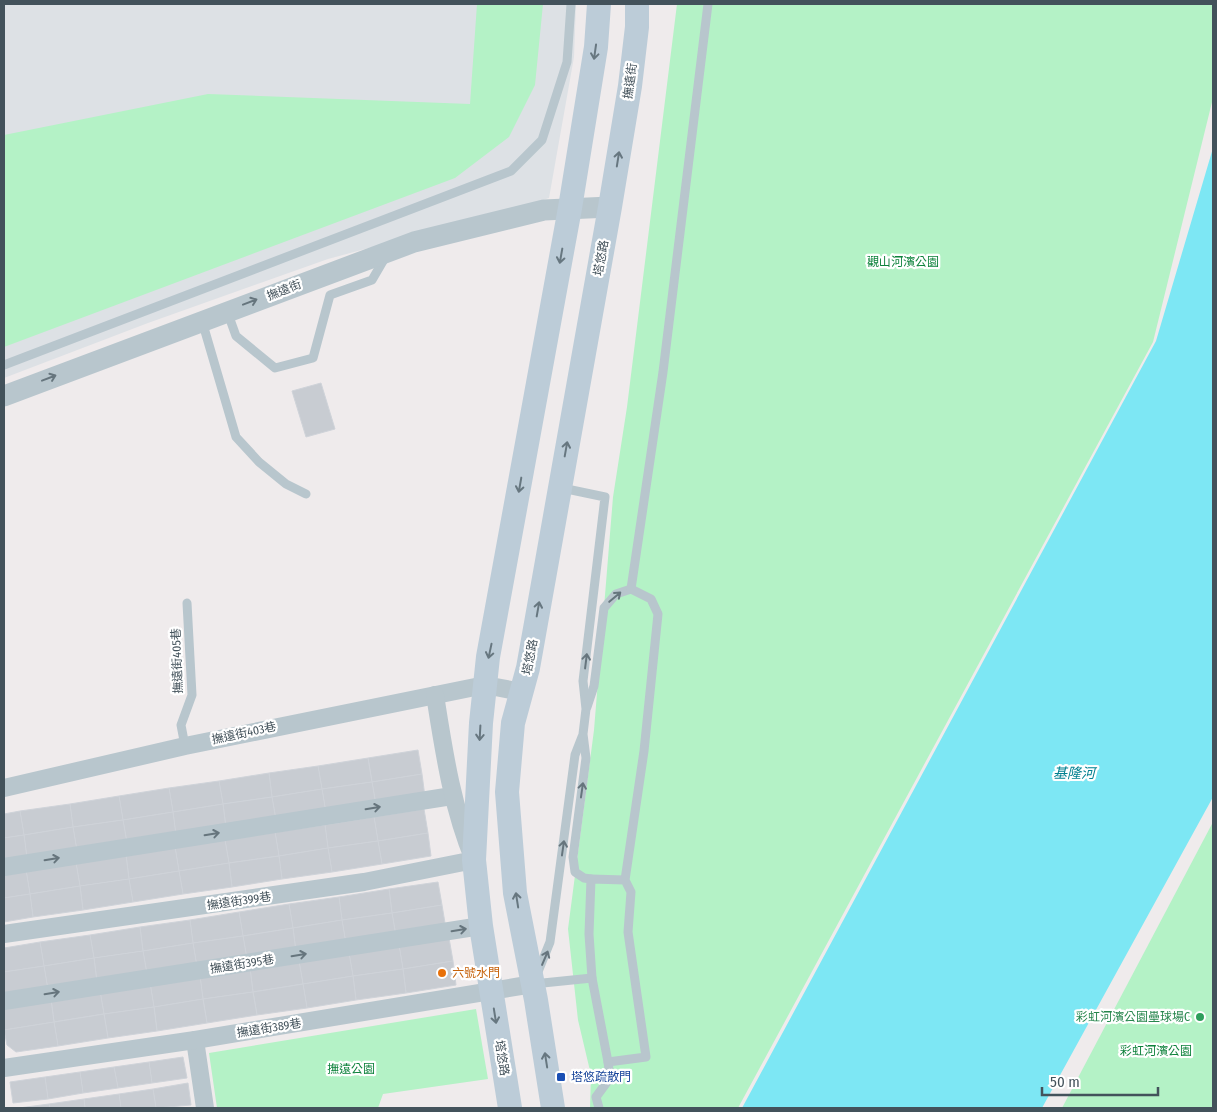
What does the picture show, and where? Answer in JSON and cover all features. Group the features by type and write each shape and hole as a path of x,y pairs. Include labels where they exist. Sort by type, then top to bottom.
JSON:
{"main road":[{"path":"570,208 596,47 599,4"},
{"name":"撫遠街","path":"610,207 630,86 637,27 637,4"},
{"name":"塔悠路","path":"553,1108 533,984 515,893 507,792 513,723 528,668 610,207"},
{"name":"塔悠路","path":"510,1108 481,926 474,860 480,723 488,657 570,208"}],"street":[{"name":"撫遠街","path":"4,396 359,261 414,242 544,210 610,207"},
{"path":"486,685 522,692"},
{"name":"撫遠街403巷","path":"4,788 185,746 486,685"},
{"path":"434,695 452,796 460,826 474,860"},
{"path":"4,867 452,796"},
{"name":"撫遠街399巷","path":"4,934 364,882 474,860"},
{"name":"撫遠街395巷","path":"4,1001 481,926"},
{"name":"撫遠街389巷","path":"4,1068 195,1040 533,984"},
{"path":"195,1040 205,1108"}],"lane":[{"path":"4,365 511,171 542,140 567,62 571,4"},
{"path":"631,589 662,372 708,4"},
{"path":"227,311 236,336 274,368 313,358 330,294 372,280 389,251"},
{"path":"202,321 236,437 259,462 286,484 306,494"},
{"path":"559,488 605,497 583,681 586,709"},
{"path":"608,1062 646,1057 628,932 631,892 625,880 644,751 658,614 651,600 631,589 616,594 604,608 594,686 586,709 583,734 586,758 573,857 575,872 584,878 625,880"},
{"name":"撫遠街405巷","path":"185,746 181,725 192,695 187,603"},
{"path":"583,734 575,755 550,942 533,984 592,978"},
{"path":"591,879 589,934 592,978 610,1078 596,1096 599,1108"}],"shaded area":[{"path":"4,4 576,4 574,57 549,198 328,259 148,323 4,378"}],"green space":[{"path":"477,4 543,4 535,85 509,137 455,178 4,347 4,135 208,94 470,104"},
{"name":"觀山河濱公園","path":"677,4 1213,4 1213,98 1153,342 738,1108 590,1108 591,1075 578,1020 568,929 594,730 613,497 627,407"},
{"name":"彩虹河濱公園","path":"1213,822 1213,1108 1062,1108"},
{"name":"撫遠公園","path":"476,1009 488,1079 383,1094 378,1108 217,1108 209,1053"}],"water":[{"name":"基隆河","path":"1213,148 1213,797 1042,1108 742,1108 1156,341"}],"building":[{"path":"321,383 335,429 306,437 292,391"},
{"path":"418,750 422,774 372,782 368,758"},
{"path":"368,758 372,782 322,789 318,766"},
{"path":"318,766 322,789 272,797 269,773"},
{"path":"269,773 272,797 223,804 219,781"},
{"path":"422,774 425,797 376,805 372,782"},
{"path":"219,781 223,804 173,812 169,788"},
{"path":"372,782 376,805 326,813 322,789"},
{"path":"169,788 173,812 123,820 119,796"},
{"path":"322,789 326,813 276,820 272,797"},
{"path":"119,796 123,820 73,827 70,804"},
{"path":"272,797 276,820 226,828 223,804"},
{"path":"70,804 73,827 24,835 20,811"},
{"path":"223,804 226,828 176,835 173,812"},
{"path":"424,809 428,833 378,841 374,817"},
{"path":"20,811 24,835 4,838 4,814"},
{"path":"173,812 176,835 127,843 123,820"},
{"path":"374,817 378,841 328,848 325,825"},
{"path":"123,820 127,843 77,851 73,827"},
{"path":"325,825 328,848 279,856 275,832"},
{"path":"73,827 77,851 27,858 24,835"},
{"path":"275,832 279,856 229,863 225,840"},
{"path":"428,833 431,856 382,864 378,841"},
{"path":"24,835 27,858 4,862 4,838"},
{"path":"225,840 229,863 179,871 175,847"},
{"path":"378,841 382,864 332,872 328,848"},
{"path":"175,847 179,871 129,879 126,855"},
{"path":"328,848 332,872 282,879 279,856"},
{"path":"126,855 129,879 80,886 76,863"},
{"path":"279,856 282,879 232,887 229,863"},
{"path":"76,863 80,886 30,894 26,870"},
{"path":"229,863 232,887 183,894 179,871"},
{"path":"26,870 30,894 4,898 4,874"},
{"path":"179,871 183,894 133,902 129,879"},
{"path":"129,879 133,902 83,910 80,886"},
{"path":"438,882 442,905 392,913 389,889"},
{"path":"80,886 83,910 33,917 30,894"},
{"path":"389,889 392,913 342,920 339,897"},
{"path":"30,894 33,917 4,922 4,898"},
{"path":"339,897 342,920 293,928 289,904"},
{"path":"289,904 293,928 243,936 239,912"},
{"path":"442,905 446,929 396,936 392,913"},
{"path":"239,912 243,936 193,943 190,920"},
{"path":"392,913 396,936 346,944 342,920"},
{"path":"190,920 193,943 143,951 140,927"},
{"path":"342,920 346,944 296,952 293,928"},
{"path":"140,927 143,951 94,958 90,935"},
{"path":"293,928 296,952 247,959 243,936"},
{"path":"90,935 94,958 44,966 40,942"},
{"path":"243,936 247,959 197,967 193,943"},
{"path":"449,938 453,961 403,969 399,945"},
{"path":"40,942 44,966 4,972 4,948"},
{"path":"193,943 197,967 147,974 143,951"},
{"path":"399,945 403,969 353,976 349,953"},
{"path":"143,951 147,974 97,982 94,958"},
{"path":"349,953 353,976 303,984 299,961"},
{"path":"94,958 97,982 48,990 44,966"},
{"path":"299,961 303,984 253,992 250,968"},
{"path":"453,961 456,985 406,993 403,969"},
{"path":"44,966 48,990 4,996 4,972"},
{"path":"250,968 253,992 203,999 200,976"},
{"path":"403,969 406,993 356,1000 353,976"},
{"path":"200,976 203,999 154,1007 150,983"},
{"path":"353,976 356,1000 307,1008 303,984"},
{"path":"150,983 154,1007 104,1014 100,991"},
{"path":"303,984 307,1008 257,1015 253,992"},
{"path":"100,991 104,1014 54,1022 51,999"},
{"path":"253,992 257,1015 207,1023 203,999"},
{"path":"51,999 54,1022 4,1030 4,1006"},
{"path":"203,999 207,1023 157,1031 154,1007"},
{"path":"154,1007 157,1031 108,1038 104,1014"},
{"path":"104,1014 108,1038 58,1046 54,1022"},
{"path":"54,1022 58,1046 16,1052 7,1045 4,1030"},
{"path":"183,1057 187,1078 152,1083 149,1062"},
{"path":"149,1062 152,1083 118,1088 114,1067"},
{"path":"114,1067 118,1088 83,1093 80,1072"},
{"path":"80,1072 83,1093 48,1099 45,1077"},
{"path":"45,1077 48,1099 13,1103 10,1082"},
{"path":"188,1083 191,1105 156,1108 153,1089"},
{"path":"153,1089 156,1108 121,1108 119,1094"},
{"path":"119,1094 121,1108 85,1108 84,1099"},
{"path":"84,1099 85,1108 50,1108 49,1104"},
{"path":"49,1104 50,1108 19,1108"}],"place":[{"name":"六號水門","path":"442,973"},
{"name":"彩虹河濱公園壘球場C","path":"1200,1017"},
{"name":"塔悠疏散門","path":"561,1077"}]}
